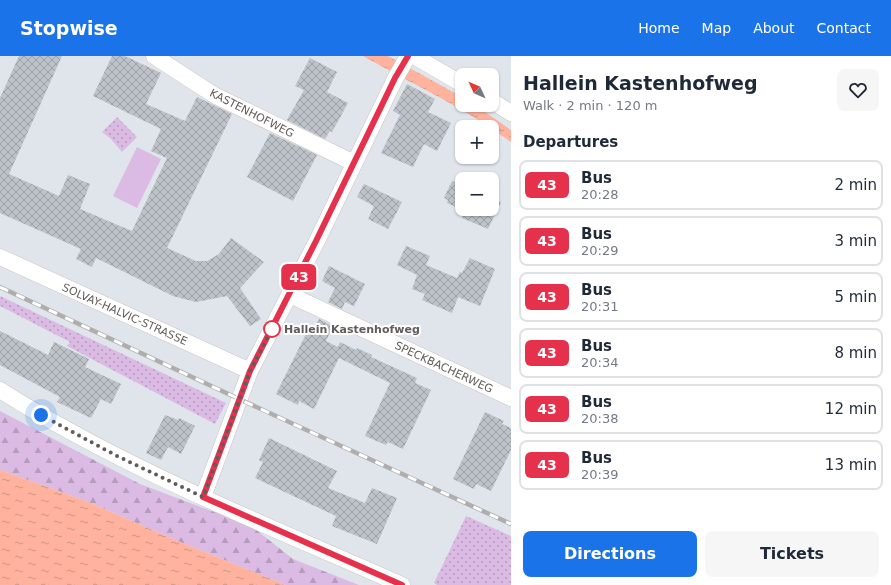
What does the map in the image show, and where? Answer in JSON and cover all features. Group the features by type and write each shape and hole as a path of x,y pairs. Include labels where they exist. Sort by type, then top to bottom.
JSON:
{"street":[{"name":"KASTENHOFWEG","path":"154,56 216,96 354,163"},
{"path":"203,497 250,371 290,295 395,78 409,58 455,81"},
{"name":"SOLVAY-HALVIC-STRASSE","path":"0,257 250,371"},
{"name":"SPECKBACHERWEG","path":"290,295 511,398"},
{"path":"0,390 28,408 117,456 203,497 402,585"}],"green space":[{"path":"117,117 137,137 122,152 111,139 102,132"},
{"path":"137,147 161,159 137,208 113,196"},
{"path":"0,296 226,403 215,424 67,346 70,342 0,306"},
{"path":"0,411 140,484 251,526 293,559 359,585 286,585 180,542 86,501 0,470"},
{"path":"466,516 511,536 511,585 437,585 434,583"}],"water":[{"path":"363,56 388,56 455,93 455,106"},
{"path":"465,112 485,112 497,120 478,120"},
{"path":"499,122 511,130 511,142 499,134"},
{"path":"0,470 86,501 180,542 286,585 0,585"}],"building":[{"path":"19,56 62,56 9,174 59,196 68,175 90,184 80,209 132,231 167,158 151,151 161,129 93,96 112,56 125,56 161,73 146,104 185,121 197,97 232,114 167,248 196,261 207,261 219,254 231,238 264,262 240,288 261,319 250,326 227,296 196,302 173,296 96,258 92,267 76,259 81,249 0,213 0,98"},
{"path":"310,58 337,72 327,92 348,103 332,132 330,131 325,139 287,120 304,90 295,86"},
{"path":"407,84 435,99 428,112 451,123 437,151 424,144 413,167 381,153 400,115 393,111"},
{"path":"270,133 317,155 293,201 247,177"},
{"path":"452,181 455,182 455,207 447,203 448,200 444,198"},
{"path":"364,184 402,202 388,229 368,219 374,206 357,197"},
{"path":"463,216 494,216 488,229 462,218"},
{"path":"406,246 430,256 426,265 457,278 460,272 462,273 470,258 495,269 480,306 458,297 452,313 422,300 425,294 412,289 417,275 397,265"},
{"path":"329,266 365,284 354,306 345,302 342,309 328,302 335,288 322,281"},
{"path":"319,319 333,326 326,341 338,347 340,342 356,350 357,348 372,355 371,357 417,378 415,383 431,390 403,449 388,442 386,445 365,436 390,383 339,358 314,409 299,401 298,405 276,394 310,326 314,329"},
{"path":"0,331 48,355 54,342 89,359 85,367 121,384 111,404 101,399 91,418 57,402 60,397 0,365"},
{"path":"485,412 504,421 502,424 511,428 511,450 491,491 476,484 474,489 453,479"},
{"path":"165,415 178,420 179,418 195,426 181,454 168,447 161,460 146,453"},
{"path":"269,438 337,471 328,488 365,503 372,488 397,498 377,544 332,526 336,516 255,478 263,462 259,460"}],"railway":[{"path":"0,287 511,524"}],"bus line":[{"name":"43","path":"402,585 203,497 250,371 290,295 395,78 408,56"}],"place":[{"name":"Hallein Kastenhofweg","path":"272,329"}],"route":[{"path":"41,415 117,456 203,497 250,371 272,329"}]}
